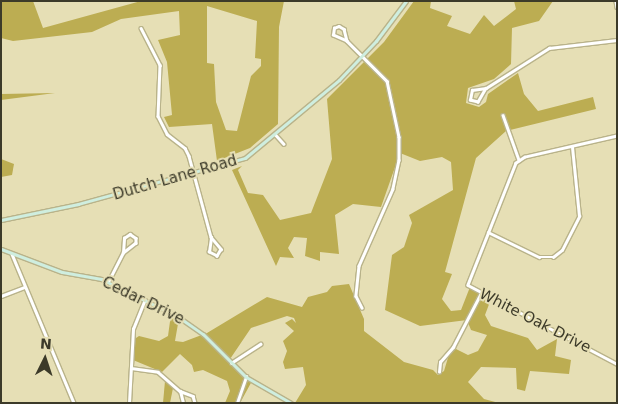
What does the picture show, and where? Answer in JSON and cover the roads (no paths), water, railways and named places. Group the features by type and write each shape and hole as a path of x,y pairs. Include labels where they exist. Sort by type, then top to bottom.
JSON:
{"street":[{"name":"Dutch Lane Road","path":"1,220 78,204 245,158 328,90 363,55 406,1"},
{"path":"616,1 617,7"},
{"path":"141,28 160,65 158,116 167,134 185,148 194,173 211,237 208,252 217,256 222,249 211,237"},
{"path":"347,40 334,37 334,28 343,28 347,40 383,74 391,88 400,149 393,189 359,266 356,296 362,308"},
{"path":"486,88 478,102 470,100 472,90 486,88 550,48 617,40"},
{"path":"503,115 519,160 617,136"},
{"path":"275,134 284,144"},
{"path":"488,232 539,257 553,257 562,250 579,216 572,146"},
{"name":"White Oak Drive","path":"519,160 512,170 468,283 470,288 617,364"},
{"path":"108,282 123,253 124,238 132,235 136,243 123,253"},
{"name":"Cedar Drive","path":"1,249 62,272 108,282 145,300 189,324 246,377 291,403"},
{"path":"12,254 24,287 74,403"},
{"path":"1,296 24,287"},
{"path":"439,372 440,363 453,347 481,293"},
{"path":"129,403 133,326 145,300"},
{"path":"230,363 260,344"},
{"path":"131,368 158,372 180,391 193,396 195,403"},
{"path":"237,403 246,377"},
{"path":"180,391 183,403"}]}
